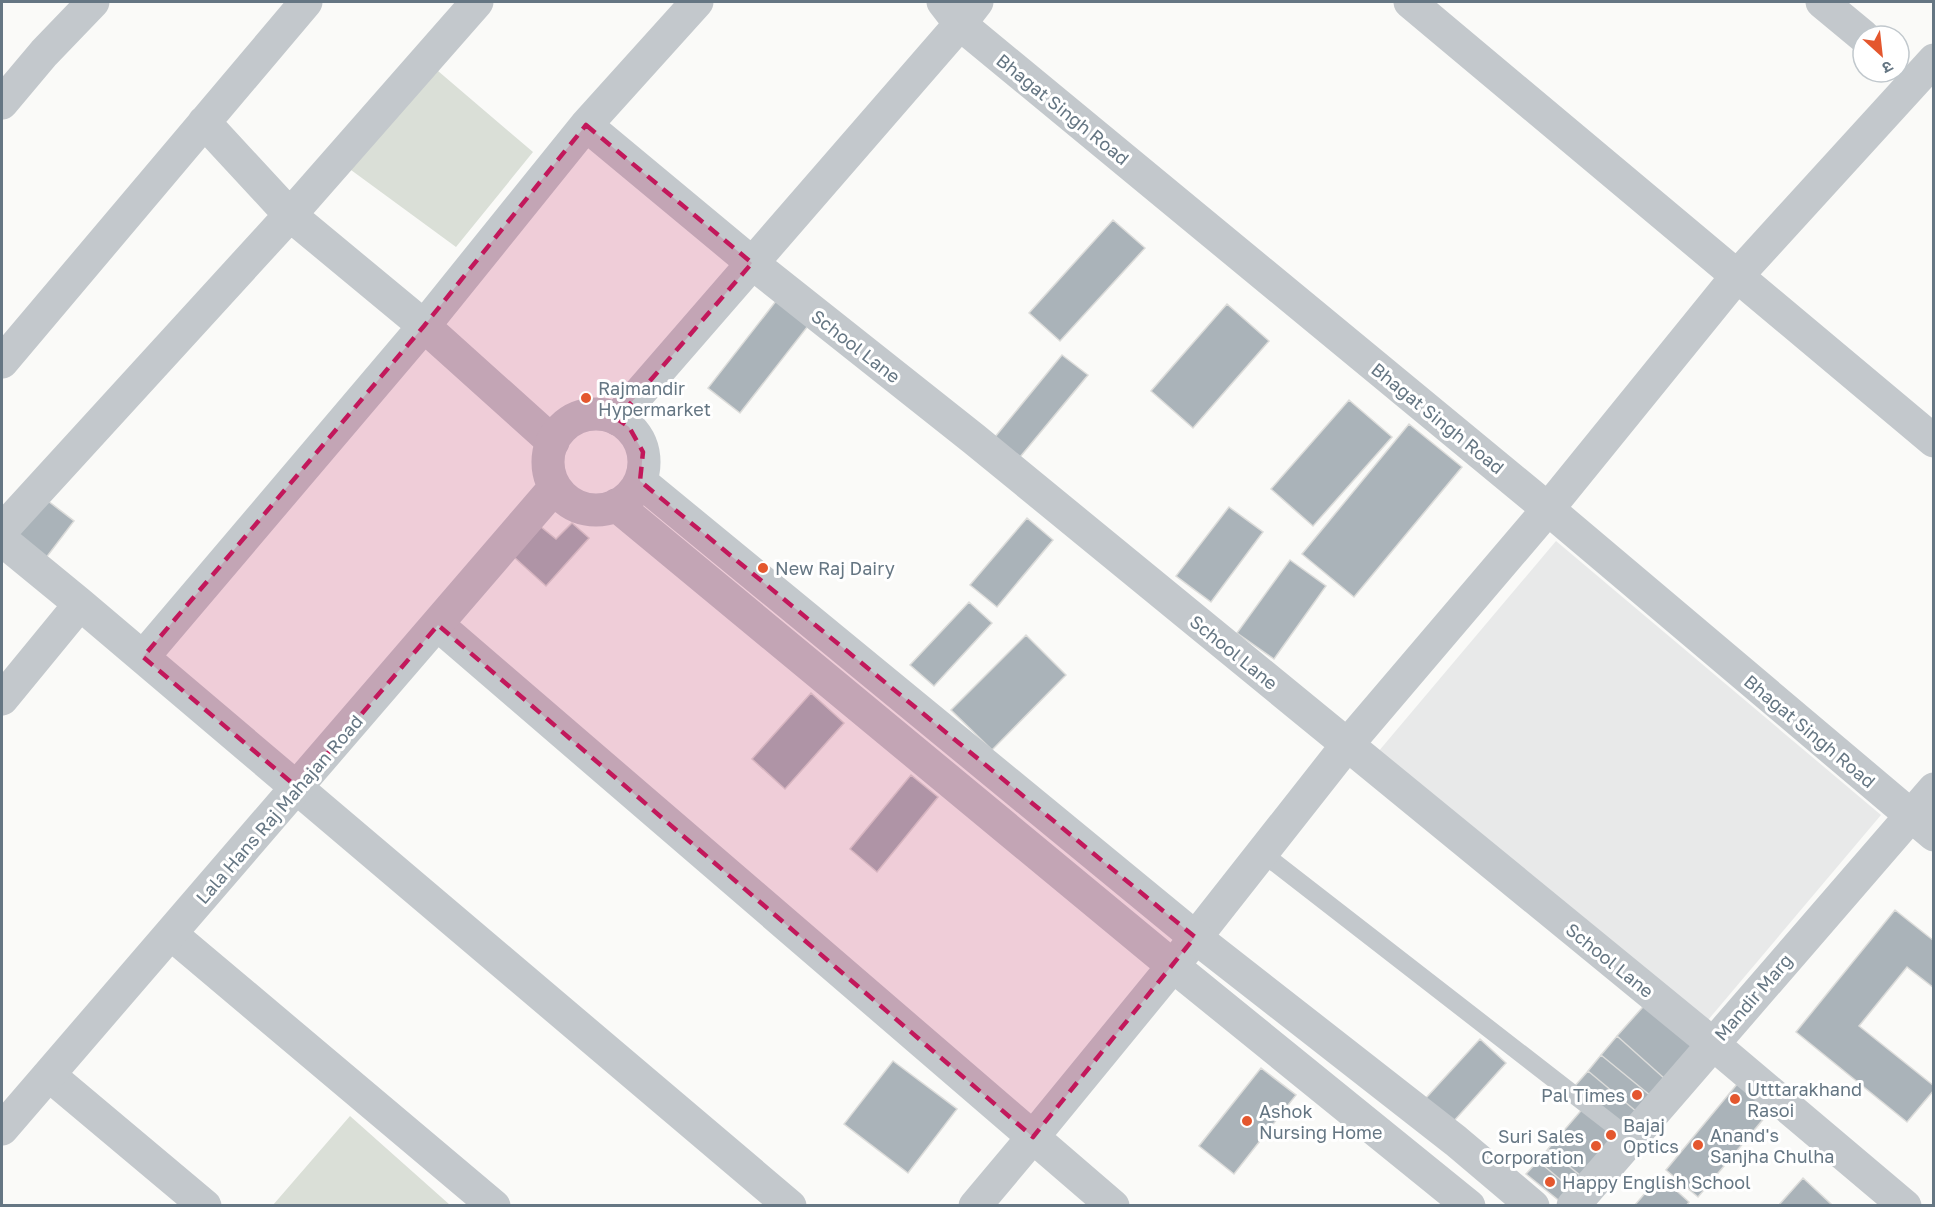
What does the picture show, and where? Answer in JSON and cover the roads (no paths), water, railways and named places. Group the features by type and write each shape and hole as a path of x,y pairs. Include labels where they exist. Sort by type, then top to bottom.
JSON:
{"street":[{"path":"2,103 44,53 93,2"},
{"path":"2,362 306,2"},
{"path":"2,530 290,214 477,2"},
{"path":"143,657 424,326 586,125 697,2"},
{"path":"1410,2 1934,441"},
{"path":"1822,2 1851,26"},
{"path":"617,418 752,263 960,9"},
{"name":"Bhagat Singh Road","path":"960,9 1922,825"},
{"path":"975,1206 1173,966 1347,745 1548,509 1737,276 1920,75"},
{"path":"204,122 290,214 424,326 553,442"},
{"name":"School Lane","path":"586,125 752,263 974,439 1713,1044 1905,1206"},
{"path":"603,414 617,418 638,438 643,452 644,467 640,481 634,491 616,505 595,510 580,507 566,499 555,487 549,465 553,442 561,429 573,420 588,415 603,414"},
{"path":"640,481 1195,937 1456,1141 1533,1206"},
{"name":"Lala Hans Raj Mahajan Road","path":"2,1129 555,487"},
{"path":"616,505 1173,966 1469,1206"},
{"path":"2,540 790,1206"},
{"path":"2,699 80,604"},
{"path":"438,625 1113,1206"},
{"name":"Mandir Marg","path":"1573,1206 1713,1044 1922,825 1934,789"},
{"path":"171,934 494,1206"},
{"path":"49,1074 205,1206"}],"lane":[{"path":"1261,852 1631,1138"}],"place":[{"name":"Rajmandir Hypermarket","path":"586,398"},
{"name":"New Raj Dairy","path":"763,568"},
{"name":"Pal Times","path":"1637,1095"},
{"name":"Utttarakhand Rasoi","path":"1735,1099"},
{"name":"Ashok Nursing Home","path":"1247,1121"},
{"name":"Bajaj Optics","path":"1611,1135"},
{"name":"Anand's Sanjha Chulha","path":"1698,1145"},
{"name":"Suri Sales Corporation","path":"1596,1146"},
{"name":"Happy English School","path":"1550,1182"}]}
